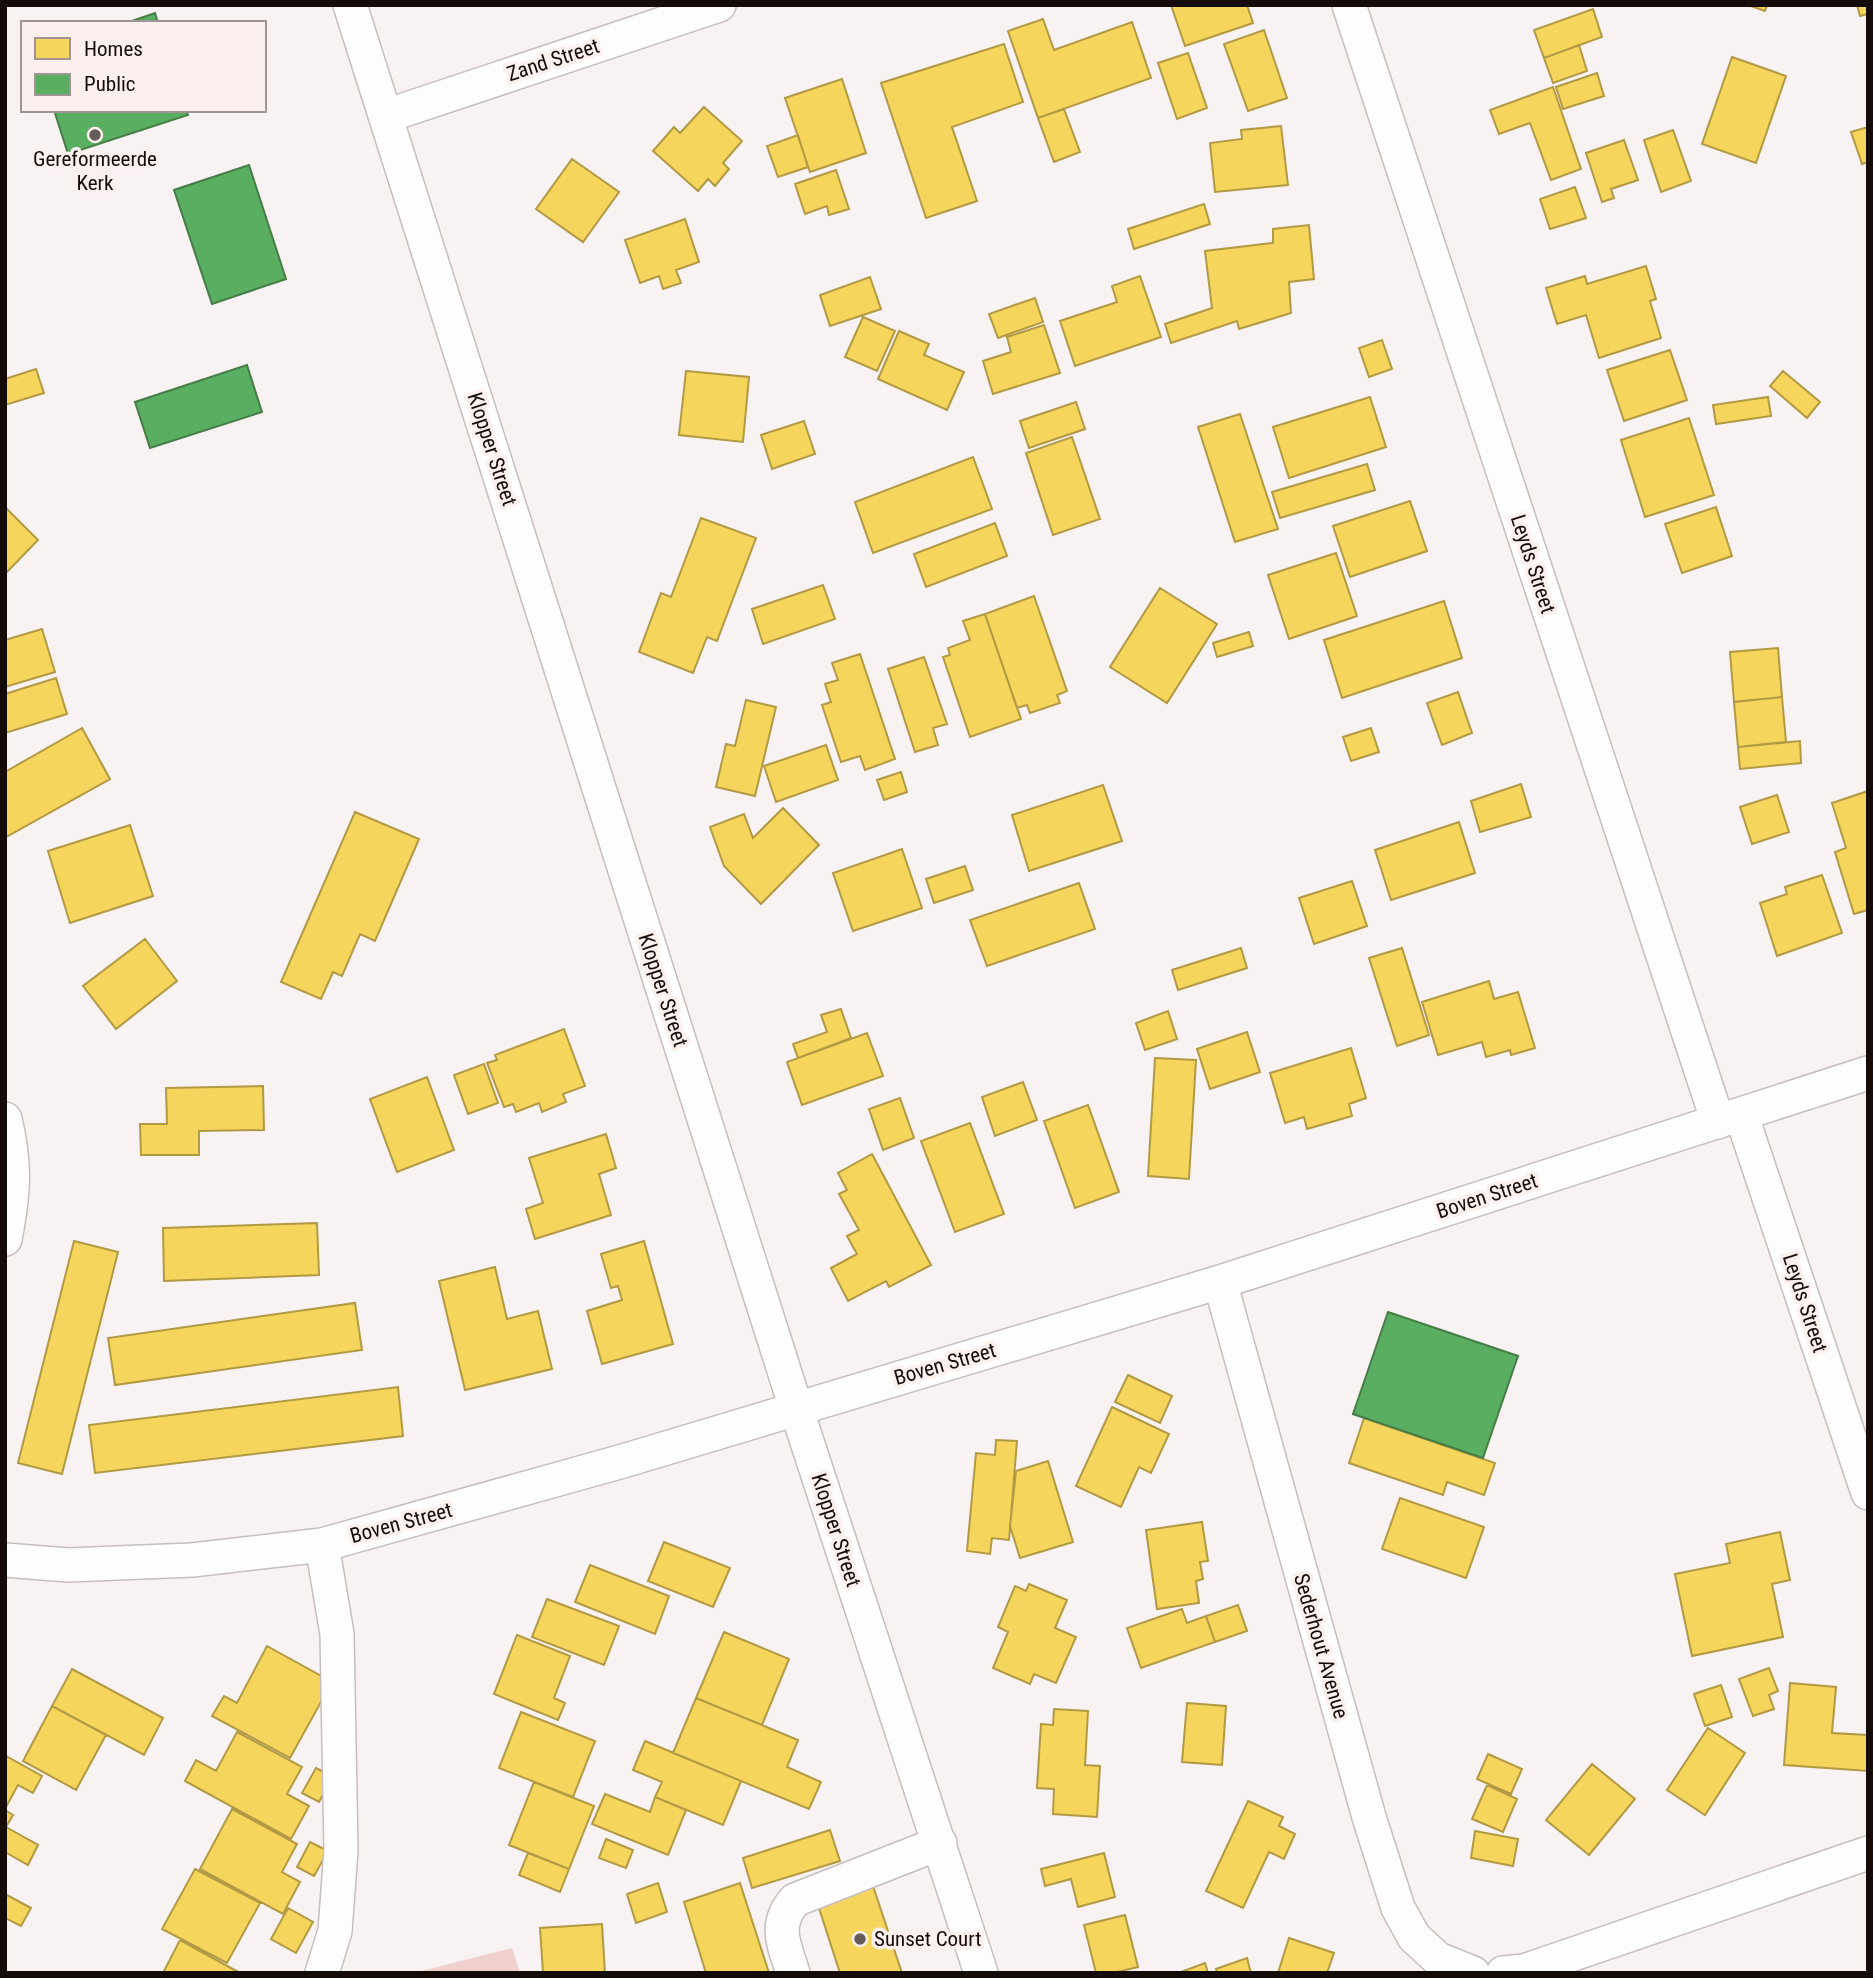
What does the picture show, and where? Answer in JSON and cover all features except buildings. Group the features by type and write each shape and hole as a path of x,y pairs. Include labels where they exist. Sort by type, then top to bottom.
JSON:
{"street":[{"name":"Klopper Street","path":"350,5 796,1408 981,1973"},
{"name":"Zand Street","path":"386,116 719,5"},
{"name":"Leyds Street","path":"1349,5 1729,1118 1868,1493"},
{"name":"Boven Street","path":"5,1560 68,1565 178,1560 322,1545 623,1461 1220,1282 1868,1073"},
{"path":"5,1119 14,1157 13,1199 5,1239"},
{"name":"Sederhout Avenue","path":"1220,1282 1369,1817 1398,1909 1414,1937 1438,1959 1473,1973"},
{"path":"322,1545 337,1634 341,1837 335,1931 322,1973"},
{"path":"793,1973 781,1933 784,1912 795,1899 940,1843"},
{"path":"1503,1973 1524,1971 1868,1853"}],"shaded area":[{"path":"512,1948 520,1973 414,1973"}],"place":[{"name":"Gereformeerde Kerk","path":"95,135"},
{"name":"Sunset Court","path":"860,1939"}]}
